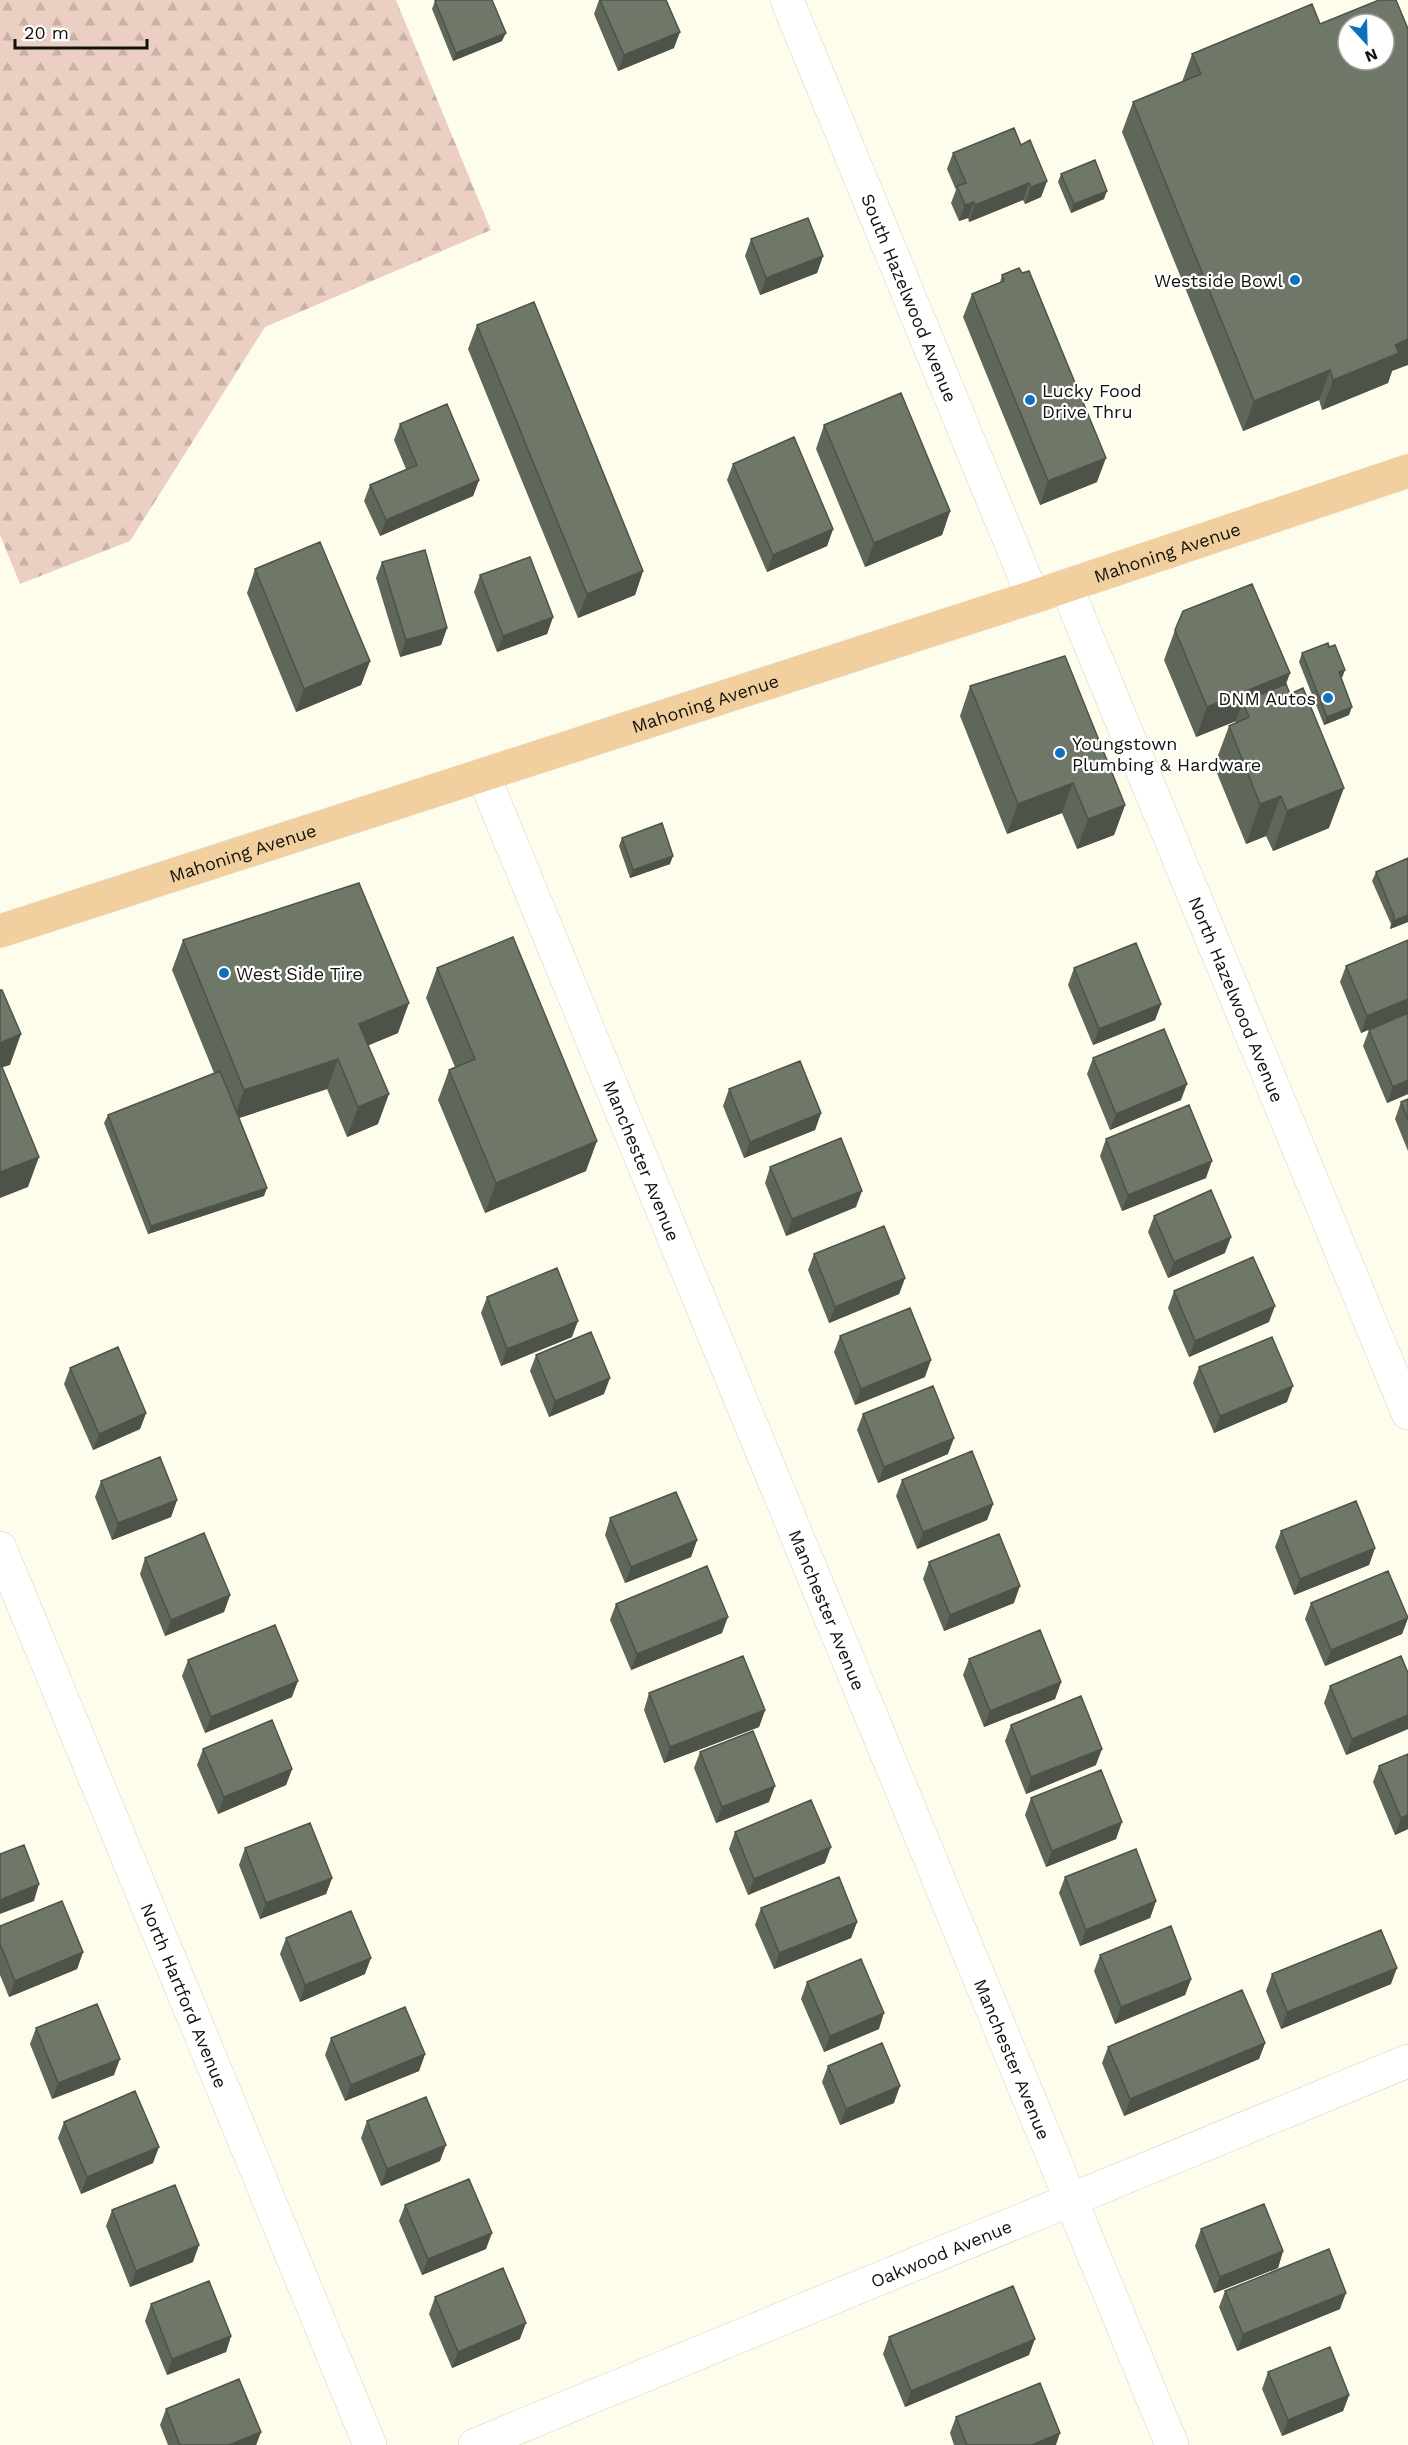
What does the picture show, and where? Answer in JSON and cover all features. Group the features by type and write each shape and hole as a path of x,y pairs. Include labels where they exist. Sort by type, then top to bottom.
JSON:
{"main road":[{"name":"Mahoning Avenue","path":"0,931 1033,597 1408,471"}],"street":[{"name":"South Hazelwood Avenue","path":"788,0 1033,597"},
{"name":"North Hazelwood Avenue","path":"1066,586 1408,1413"},
{"name":"Manchester Avenue","path":"483,775 1172,2445"},
{"name":"North Hartford Avenue","path":"0,1548 370,2445"},
{"name":"Oakwood Avenue","path":"475,2445 1408,2061"}],"green space":[{"path":"0,0 396,0 491,230 265,327 130,541 20,584 0,535"}],"building":[{"path":"492,0 506,33 456,53 435,1"},
{"path":"600,0 666,0 680,32 624,55"},
{"name":"Westside Bowl","path":"1379,0 1396,0 1408,29 1408,339 1395,345 1399,353 1333,380 1330,370 1254,401 1133,102 1201,74 1192,54 1312,4 1320,24 1336,17 1336,72 1396,72 1396,12 1350,12"},
{"path":"1014,128 1021,145 1030,140 1047,181 1031,187 1029,183 975,205 974,202 965,205 957,186 966,183 953,153"},
{"path":"1095,160 1107,191 1074,204 1061,174"},
{"path":"808,218 823,256 766,278 751,239"},
{"name":"Lucky Food Drive Thru","path":"1019,268 1022,273 1029,271 1106,458 1048,481 972,294 1004,281 1002,275"},
{"path":"534,302 643,571 587,594 477,325"},
{"path":"901,393 950,511 874,543 824,425"},
{"path":"447,404 479,480 386,520 370,485 417,465 400,424"},
{"path":"794,437 833,529 773,555 733,464"},
{"path":"320,542 370,661 304,689 255,569"},
{"path":"425,550 447,628 406,640 382,562"},
{"path":"530,557 553,617 503,636 480,575"},
{"path":"1252,584 1290,673 1207,707 1175,630 1183,611"},
{"name":"DNM Autos","path":"1328,643 1329,647 1335,645 1345,670 1339,672 1352,707 1327,717 1302,653"},
{"path":"1065,656 1125,805 1088,819 1073,783 1018,804 970,686"},
{"path":"1286,684 1290,694 1303,688 1344,788 1287,811 1281,796 1260,804 1229,726 1249,717 1243,702"},
{"path":"662,823 673,856 633,870 622,838"},
{"path":"1408,858 1408,915 1393,921 1394,916 1376,872"},
{"path":"359,883 409,1003 359,1024 389,1094 358,1107 338,1059 244,1090 183,940"},
{"path":"513,937 597,1141 496,1183 449,1070 475,1059 437,968"},
{"path":"1408,940 1408,999 1367,1016 1346,966"},
{"path":"1136,943 1161,1004 1099,1029 1074,968"},
{"path":"0,990 2,990 21,1034 0,1043"},
{"path":"1408,1013 1408,1080 1393,1087 1369,1030"},
{"path":"1164,1029 1187,1084 1116,1114 1093,1058"},
{"path":"800,1061 821,1113 750,1142 729,1089"},
{"path":"0,1062 39,1157 0,1172"},
{"path":"220,1071 267,1188 151,1226 108,1115"},
{"path":"1408,1099 1408,1120 1401,1102"},
{"path":"1189,1105 1212,1161 1128,1195 1106,1139"},
{"path":"841,1138 862,1191 792,1219 770,1167"},
{"path":"1211,1190 1231,1237 1174,1262 1154,1216"},
{"path":"884,1226 905,1278 835,1307 814,1254"},
{"path":"1253,1257 1275,1306 1195,1341 1174,1291"},
{"path":"557,1268 578,1321 507,1349 487,1297"},
{"path":"910,1308 931,1360 861,1389 840,1336"},
{"path":"591,1332 610,1378 555,1401 536,1355"},
{"path":"1272,1337 1293,1386 1220,1416 1199,1367"},
{"path":"118,1347 146,1413 99,1434 70,1368"},
{"path":"933,1386 954,1438 884,1467 863,1414"},
{"path":"972,1451 993,1504 923,1532 902,1480"},
{"path":"160,1457 177,1500 118,1523 101,1481"},
{"path":"676,1492 697,1540 631,1567 610,1518"},
{"path":"1356,1501 1375,1548 1300,1579 1281,1531"},
{"path":"204,1533 230,1595 171,1620 145,1558"},
{"path":"999,1534 1020,1586 950,1615 929,1562"},
{"path":"707,1566 728,1617 637,1654 616,1604"},
{"path":"1388,1571 1408,1618 1331,1650 1311,1603"},
{"path":"275,1625 298,1681 211,1717 188,1660"},
{"path":"1040,1630 1061,1682 990,1711 969,1659"},
{"path":"743,1656 765,1710 670,1747 649,1693"},
{"path":"1401,1656 1408,1673 1408,1715 1352,1739 1330,1686"},
{"path":"1081,1696 1102,1749 1031,1777 1011,1725"},
{"path":"272,1720 292,1769 224,1797 203,1749"},
{"path":"753,1731 775,1786 722,1807 700,1752"},
{"path":"1408,1754 1408,1815 1401,1818 1379,1766"},
{"path":"1101,1770 1122,1822 1052,1851 1031,1798"},
{"path":"811,1800 831,1847 754,1879 735,1832"},
{"path":"310,1823 332,1878 266,1903 245,1848"},
{"path":"24,1845 39,1884 0,1900 0,1854"},
{"path":"1136,1849 1156,1901 1086,1930 1065,1877"},
{"path":"839,1877 857,1922 779,1953 761,1908"},
{"path":"62,1901 83,1952 15,1981 0,1944 0,1926"},
{"path":"351,1911 371,1958 305,1985 286,1938"},
{"path":"1171,1926 1191,1979 1121,2007 1100,1955"},
{"path":"1381,1930 1397,1968 1287,2012 1272,1974"},
{"path":"861,1959 884,2013 830,2036 807,1982"},
{"path":"1242,1990 1265,2043 1130,2099 1108,2047"},
{"path":"97,2004 120,2059 58,2083 36,2028"},
{"path":"405,2007 425,2054 351,2085 331,2038"},
{"path":"882,2043 900,2086 846,2109 828,2066"},
{"path":"135,2091 159,2147 87,2177 64,2122"},
{"path":"426,2097 446,2145 387,2169 367,2121"},
{"path":"469,2179 492,2233 428,2259 405,2205"},
{"path":"175,2185 199,2245 136,2271 112,2210"},
{"path":"1264,2204 1283,2251 1220,2277 1201,2229"},
{"path":"1329,2249 1346,2293 1243,2334 1225,2291"},
{"path":"503,2268 526,2323 458,2352 435,2297"},
{"path":"209,2281 231,2336 172,2359 151,2304"},
{"path":"1013,2286 1035,2339 911,2391 889,2337"},
{"path":"1330,2347 1349,2395 1288,2420 1268,2372"},
{"path":"239,2379 261,2432 229,2445 180,2445 166,2409"},
{"path":"1040,2383 1060,2433 1032,2445 967,2445 956,2417"}],"place":[{"name":"Westside Bowl","path":"1295,280"},
{"name":"Lucky Food Drive Thru","path":"1030,400"},
{"name":"DNM Autos","path":"1328,698"},
{"name":"Youngstown Plumbing & Hardware","path":"1060,753"},
{"name":"West Side Tire","path":"224,973"}]}
